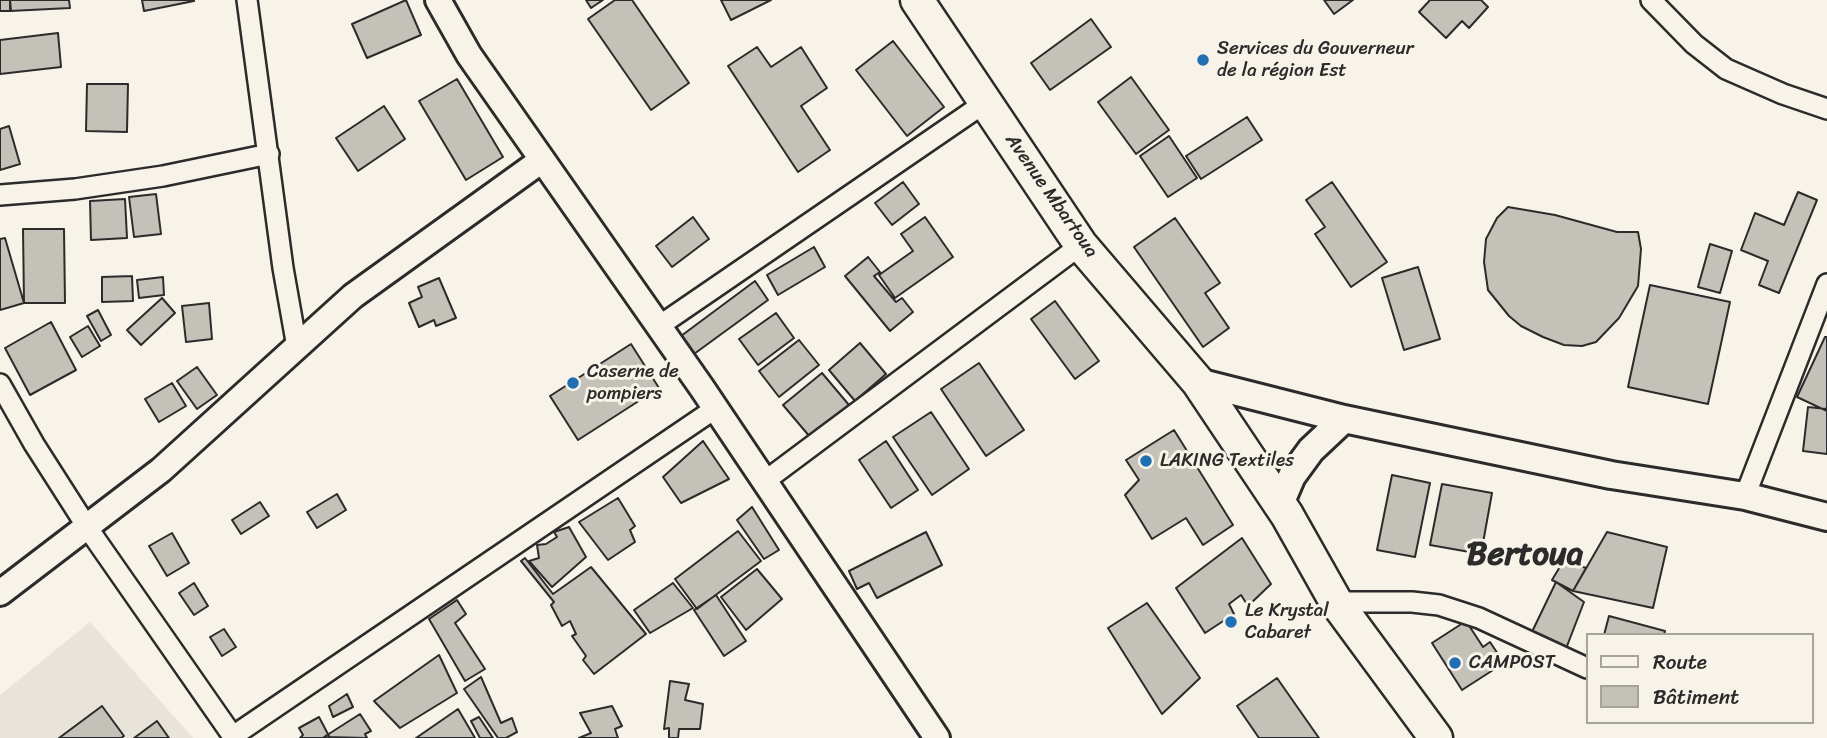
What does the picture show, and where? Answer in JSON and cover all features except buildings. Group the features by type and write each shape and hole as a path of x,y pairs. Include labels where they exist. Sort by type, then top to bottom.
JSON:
{"highway":[{"name":"Avenue Mbartoua","path":"918,0 1081,245 1198,382 1287,515 1336,602 1436,738"}],"main road":[{"path":"1198,382 1345,419 1611,475 1745,496 1827,517"},
{"path":"1287,515 1280,505 1292,476 1311,450 1345,419"}],"street":[{"path":"247,0 283,268 297,347"},
{"path":"438,0 469,55 716,408 937,738"},
{"path":"1651,0 1694,44 1726,69 1783,94 1827,109"},
{"path":"659,326 986,102"},
{"path":"0,195 75,189 163,176 269,154"},
{"path":"0,593 161,470 353,296 542,160"},
{"path":"765,481 1081,245"},
{"path":"1745,496 1827,284"},
{"path":"3,393 87,527 234,737 716,408"},
{"path":"1336,602 1412,602 1439,605 1479,618 1586,668"}],"shaded area":[{"path":"90,622 193,738 0,738 0,695"}],"place":[{"name":"Services du Gouverneur de la région Est","path":"1203,60"},
{"name":"Caserne de pompiers","path":"573,383"},
{"name":"LAKING Textiles","path":"1146,461"},
{"name":"Le Krystal Cabaret","path":"1231,622"},
{"name":"CAMPOST","path":"1455,663"}],"district":[{"name":"Bertoua","path":"1525,556"}]}
